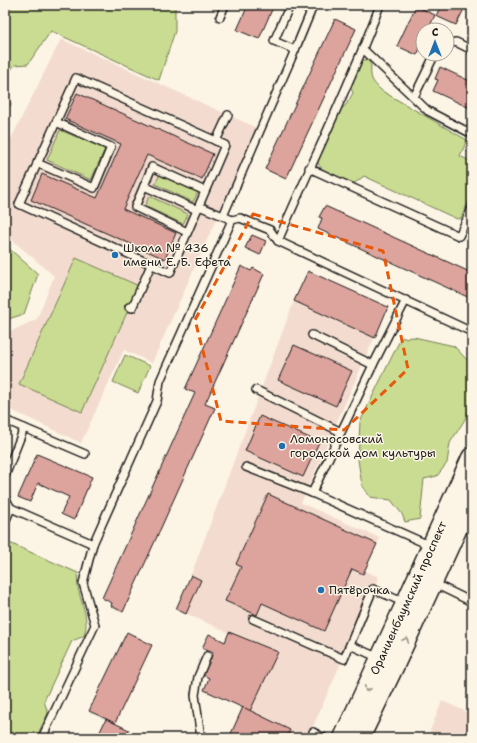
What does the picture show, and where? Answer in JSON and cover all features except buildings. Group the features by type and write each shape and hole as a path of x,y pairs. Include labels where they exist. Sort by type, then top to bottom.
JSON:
{"main road":[{"name":"Ораниенбаумский проспект","path":"359,738 388,662 406,604 470,470"},
{"name":"Ораниенбаумский проспект","path":"344,738 432,583 472,495"}],"lane":[{"path":"220,17 225,5"},
{"path":"290,5 274,41 295,50"},
{"path":"224,216 311,11 299,5"},
{"path":"278,241 309,168 363,49 380,5"},
{"path":"455,42 472,50"},
{"path":"363,49 428,111 472,134"},
{"path":"414,97 431,62"},
{"path":"76,78 216,141 225,145 170,273 19,204 76,78"},
{"path":"216,141 228,115"},
{"path":"38,163 94,188 111,147 56,122"},
{"path":"187,232 135,207 152,167 205,191"},
{"path":"309,168 459,236 472,208"},
{"path":"144,186 232,220 240,218 270,230 278,241 472,332"},
{"path":"42,738 95,625 84,583 92,544 157,401 160,381 232,220"},
{"path":"129,307 132,308 151,265"},
{"path":"312,493 373,365 406,300"},
{"path":"312,336 373,365"},
{"path":"256,390 341,432"},
{"path":"5,420 85,454"},
{"path":"5,476 24,428"},
{"path":"246,467 312,493 432,547"},
{"path":"5,498 11,508 92,544"},
{"path":"5,522 11,508"},
{"path":"432,583 468,600 472,600"},
{"path":"253,619 344,659 373,589 406,604"},
{"path":"350,645 388,662"},
{"path":"201,738 195,695 198,677 207,656"},
{"path":"313,732 324,738"}],"highlighted area":[{"path":"253,214 383,251 408,369 344,430 221,421 195,320"}],"shaded area":[{"name":"Школа № 436 имени Е. Б. Ефета","path":"61,39 257,128 152,363 124,350 81,443 5,407 5,334 37,319 54,276 5,234 5,151"},
{"path":"308,271 388,307 301,503 380,538 365,571 379,577 308,738 229,738 242,707 204,690 229,633 176,609 191,575 294,301"},
{"path":"442,701 472,714 472,738 427,738"}],"green space":[{"path":"5,5 175,5 175,31 159,80 51,31 28,64 15,65 8,75 6,79 6,88 11,104 5,117"},
{"path":"367,59 371,65 372,80 382,91 467,140 460,156 472,162 472,194 461,218 457,219 364,176 355,183 327,172 319,165 317,161 340,110 346,105 353,93 350,86 362,61"},
{"path":"60,130 105,149 91,180 47,160"},
{"path":"160,174 198,192 193,202 155,184"},
{"path":"149,196 188,214 183,224 145,206"},
{"path":"5,245 38,274 24,314 5,320"},
{"path":"76,258 139,286 82,412 19,384"},
{"path":"414,337 454,346 468,361 472,373 472,395 467,416 450,443 447,463 437,476 424,479 420,519 405,522 402,514 391,500 370,497 362,485 358,460 360,422 401,338"},
{"path":"125,355 150,366 138,393 113,382"},
{"path":"5,541 78,573 78,589 85,612 86,628 84,636 72,641 44,701 48,713 36,738 5,738"}],"place":[{"name":"Школа № 436 имени Е. Б. Ефета","path":"115,255"},
{"name":"Ломоносовский городской дом культуры","path":"282,446"},
{"name":"Пятёрочка","path":"321,590"}]}
